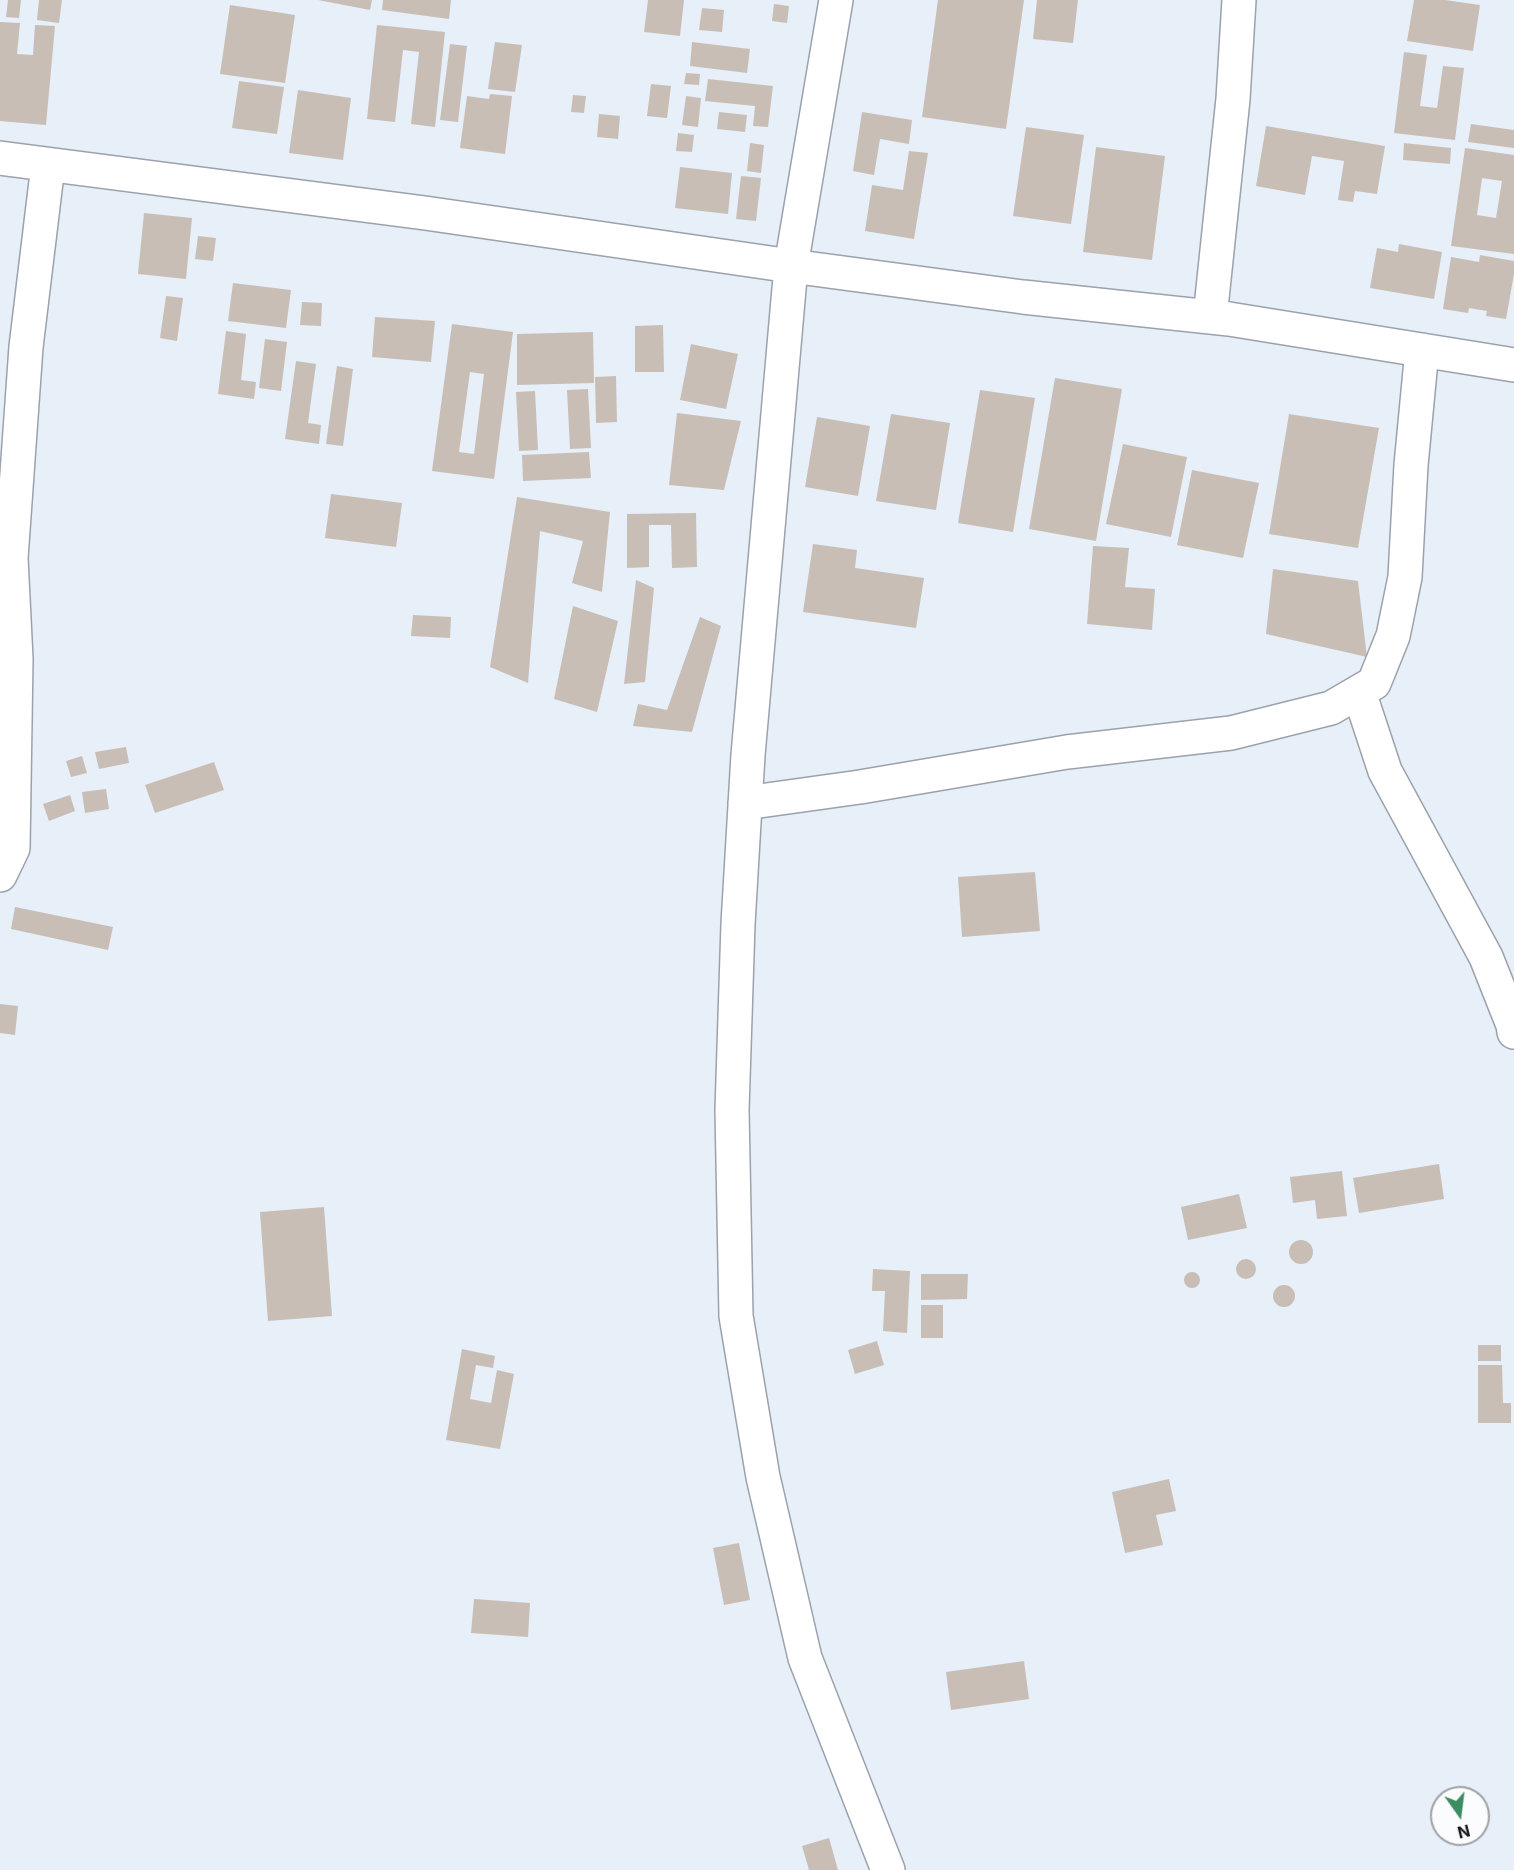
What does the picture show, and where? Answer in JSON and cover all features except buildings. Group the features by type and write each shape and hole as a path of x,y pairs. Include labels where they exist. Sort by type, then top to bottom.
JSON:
{"street":[{"path":"836,0 791,266 745,803 738,924 732,1110 735,1316 763,1477 805,1658 888,1870"},
{"path":"1210,317 1233,99 1239,0"},
{"path":"0,158 425,213 1023,297 1210,317 1514,365"},
{"path":"0,875 13,848 16,659 6,558 26,347 48,165"},
{"path":"745,803 860,787 1066,752 1231,733 1331,708 1374,683 1393,636 1405,577 1411,465 1422,350"},
{"path":"1359,692 1385,771 1486,957 1514,1032"}]}
